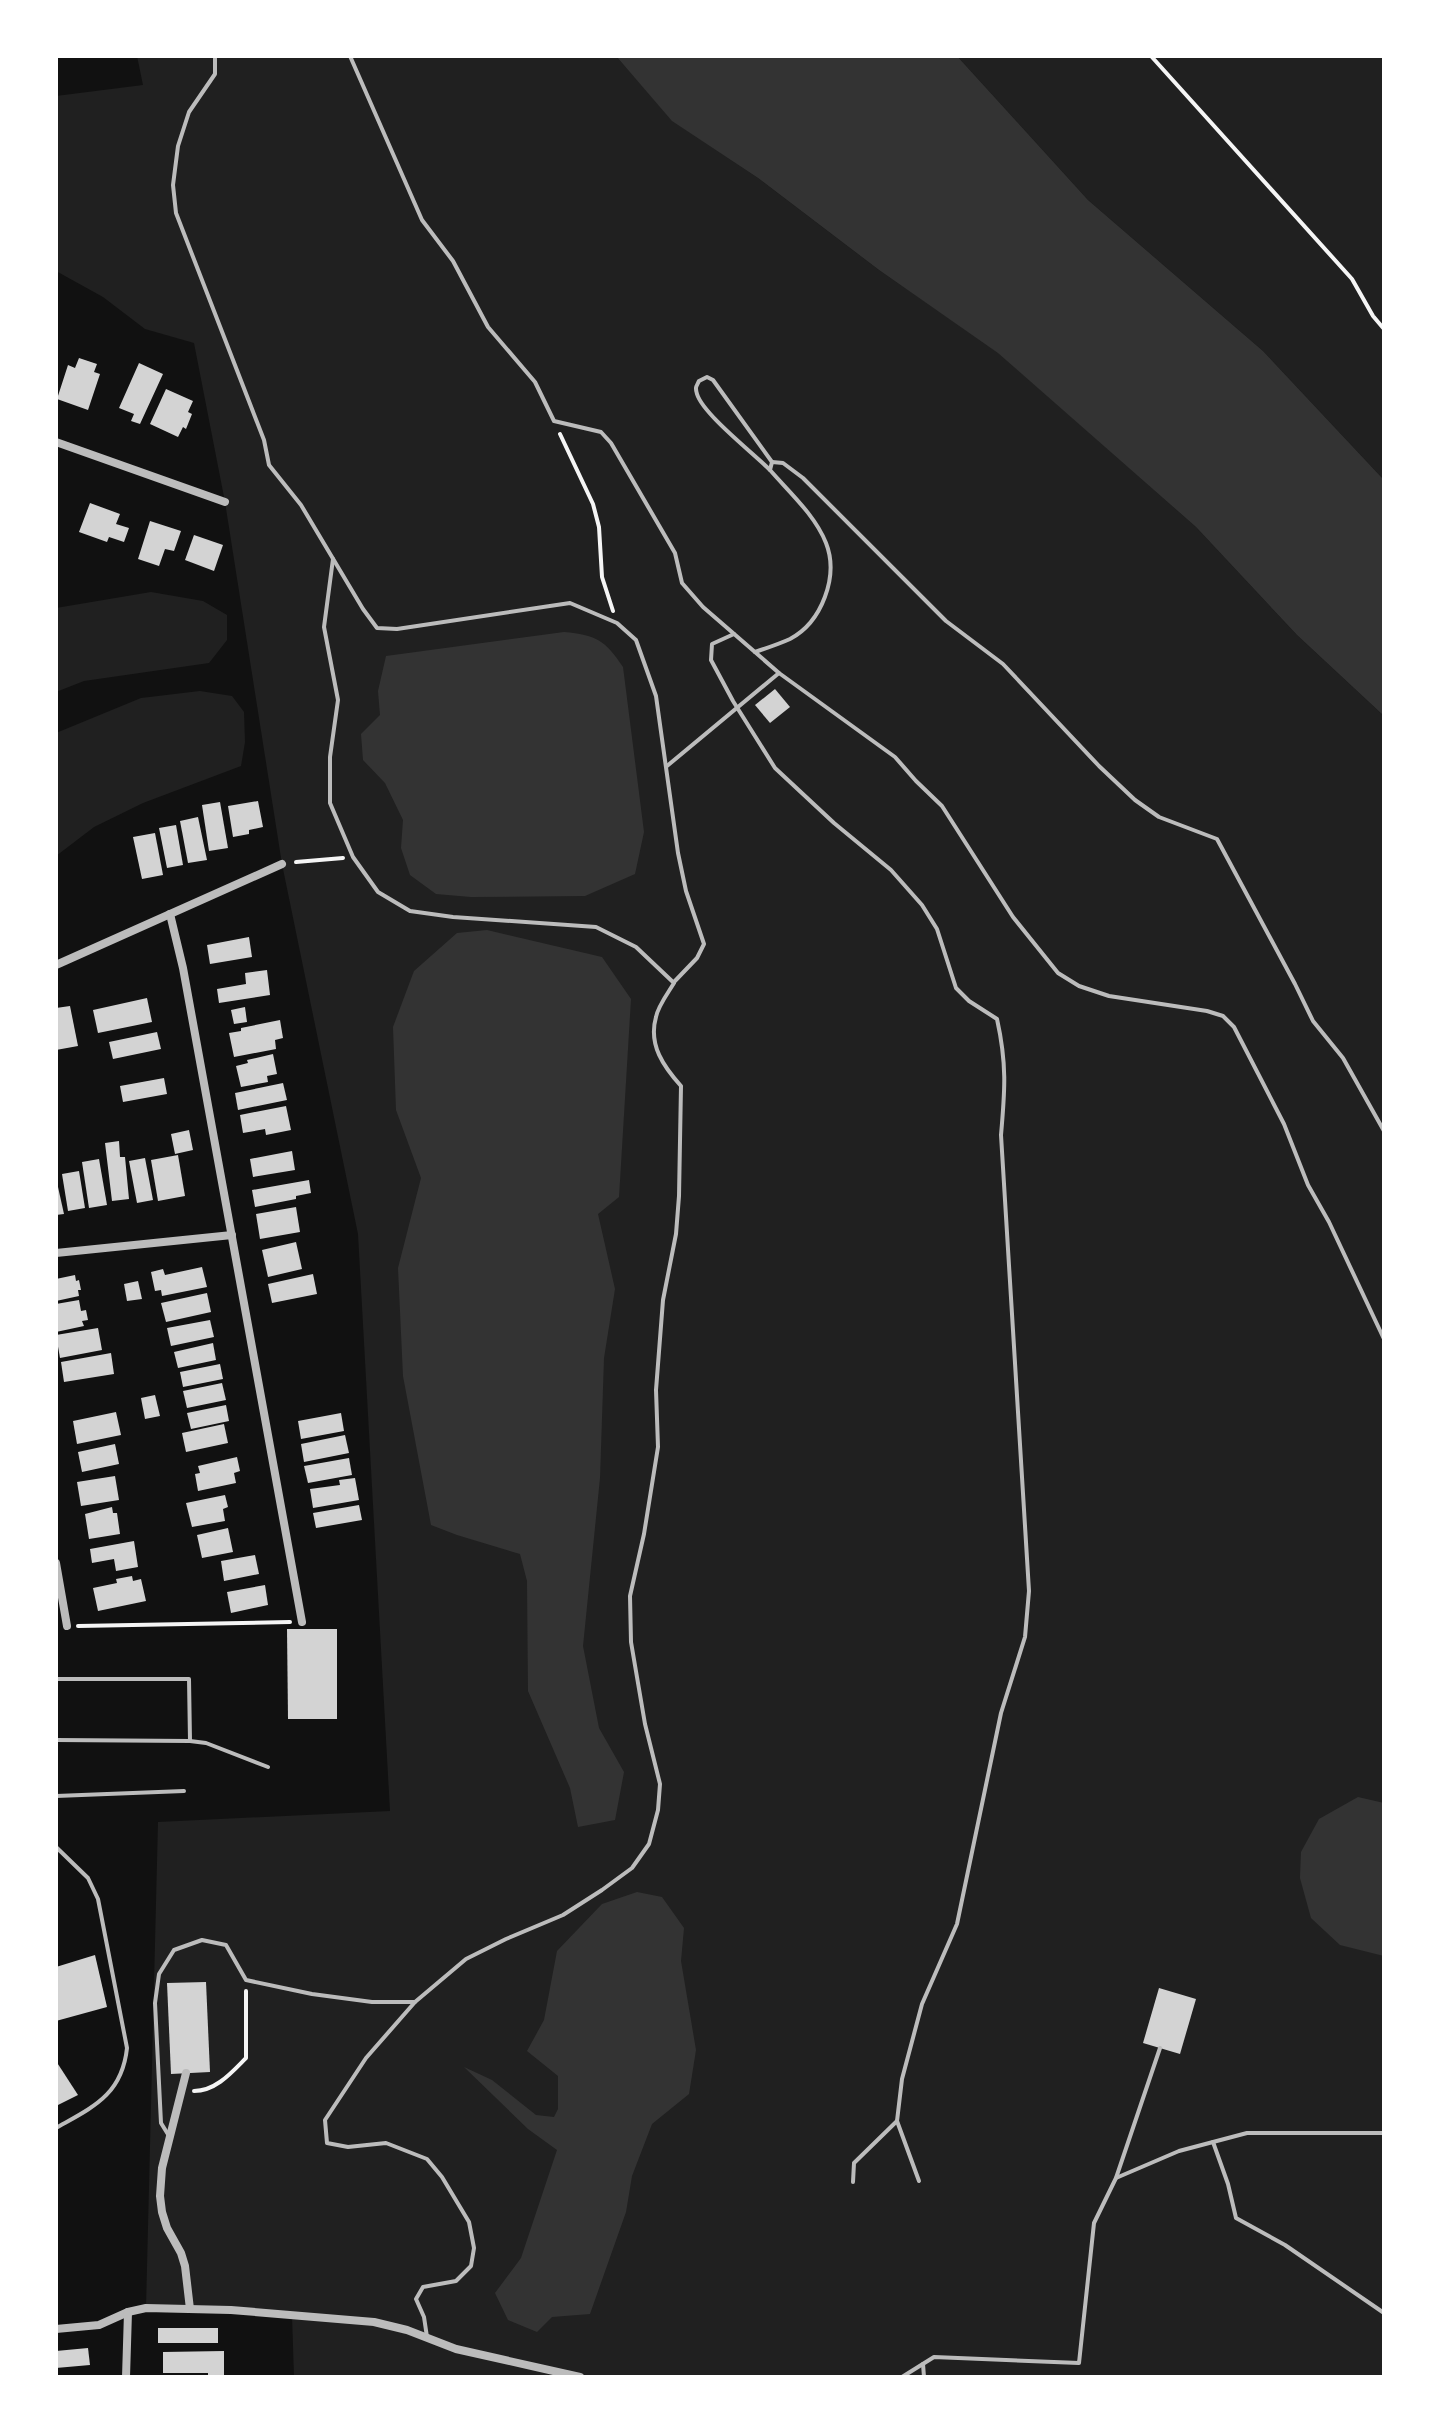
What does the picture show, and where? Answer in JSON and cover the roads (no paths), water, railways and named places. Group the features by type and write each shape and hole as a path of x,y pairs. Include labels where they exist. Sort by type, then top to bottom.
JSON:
{"street":[{"path":"56,442 225,502"},
{"path":"56,965 282,864"},
{"path":"170,914 183,968 302,1622"},
{"path":"56,1253 232,1235"},
{"path":"56,1563 67,1626"},
{"path":"186,2073 162,2168 160,2196 167,2228 185,2266 190,2309"},
{"path":"56,2329 99,2325 146,2308 231,2310 374,2322 407,2330 456,2349 580,2377"},
{"path":"126,2377 128,2312"}],"lane":[{"path":"215,56 215,74 189,112 178,146 173,185 176,213 264,440 269,465 301,505 377,628 397,629 570,603 617,623 636,640 656,696 678,853 686,891 704,944 697,958 674,983 656,1017 654,1043 665,1068 681,1086 676,1234 663,1300 656,1390 658,1447 630,1596 631,1642 645,1724 660,1784 658,1810 649,1844 632,1868 563,1915 466,1959 415,2002 366,2058 325,2120 327,2143 348,2147 386,2143 427,2159 442,2177 469,2222 474,2248 471,2266 456,2281 423,2287 416,2299 424,2317 427,2337"},
{"path":"350,56 422,220 453,261 488,327 535,382 554,421 601,432 611,443 675,553 682,583 703,607 779,673 895,757 942,806 1013,917 1058,973 1079,986 1109,996 1207,1011 1223,1016 1234,1027 1284,1124 1308,1185 1329,1222 1384,1339"},
{"path":"755,652 792,638 817,616 832,569 826,544 814,522 770,470 706,409 696,388 699,381 707,377 713,380 772,462 783,463 803,478 946,621 1003,664 1135,800 1159,817 1217,839 1313,1021 1343,1058 1384,1131"},
{"path":"770,470 772,462"},
{"path":"333,559 324,627 338,700 330,757 330,803 353,857 378,892 410,911 596,927 636,947 674,983"},
{"path":"734,634 712,644 711,660 775,768 891,870 922,905 937,929 956,988 969,1001 997,1019 1003,1049 1006,1084 1001,1135 1029,1591 1025,1637 1001,1713 957,1924 922,2004 902,2079 897,2121 919,2181"},
{"path":"667,766 779,673"},
{"path":"56,1679 189,1679 190,1741"},
{"path":"56,1740 206,1743 268,1767"},
{"path":"56,1796 184,1791"},
{"path":"56,1847 88,1878 98,1899 127,2048 120,2080 107,2095 90,2109 56,2128"},
{"path":"171,2139 161,2123 155,2003 159,1974 174,1950 202,1940 226,1945 246,1980 312,1994 372,2002 415,2002"},
{"path":"902,2377 934,2357 1079,2363 1094,2223 1116,2178 1160,2048"},
{"path":"853,2182 854,2163 897,2121"},
{"path":"1116,2178 1179,2151 1247,2133 1384,2133"},
{"path":"1213,2142 1236,2218 1285,2245 1384,2313"},
{"path":"923,2364 924,2377"}]}
